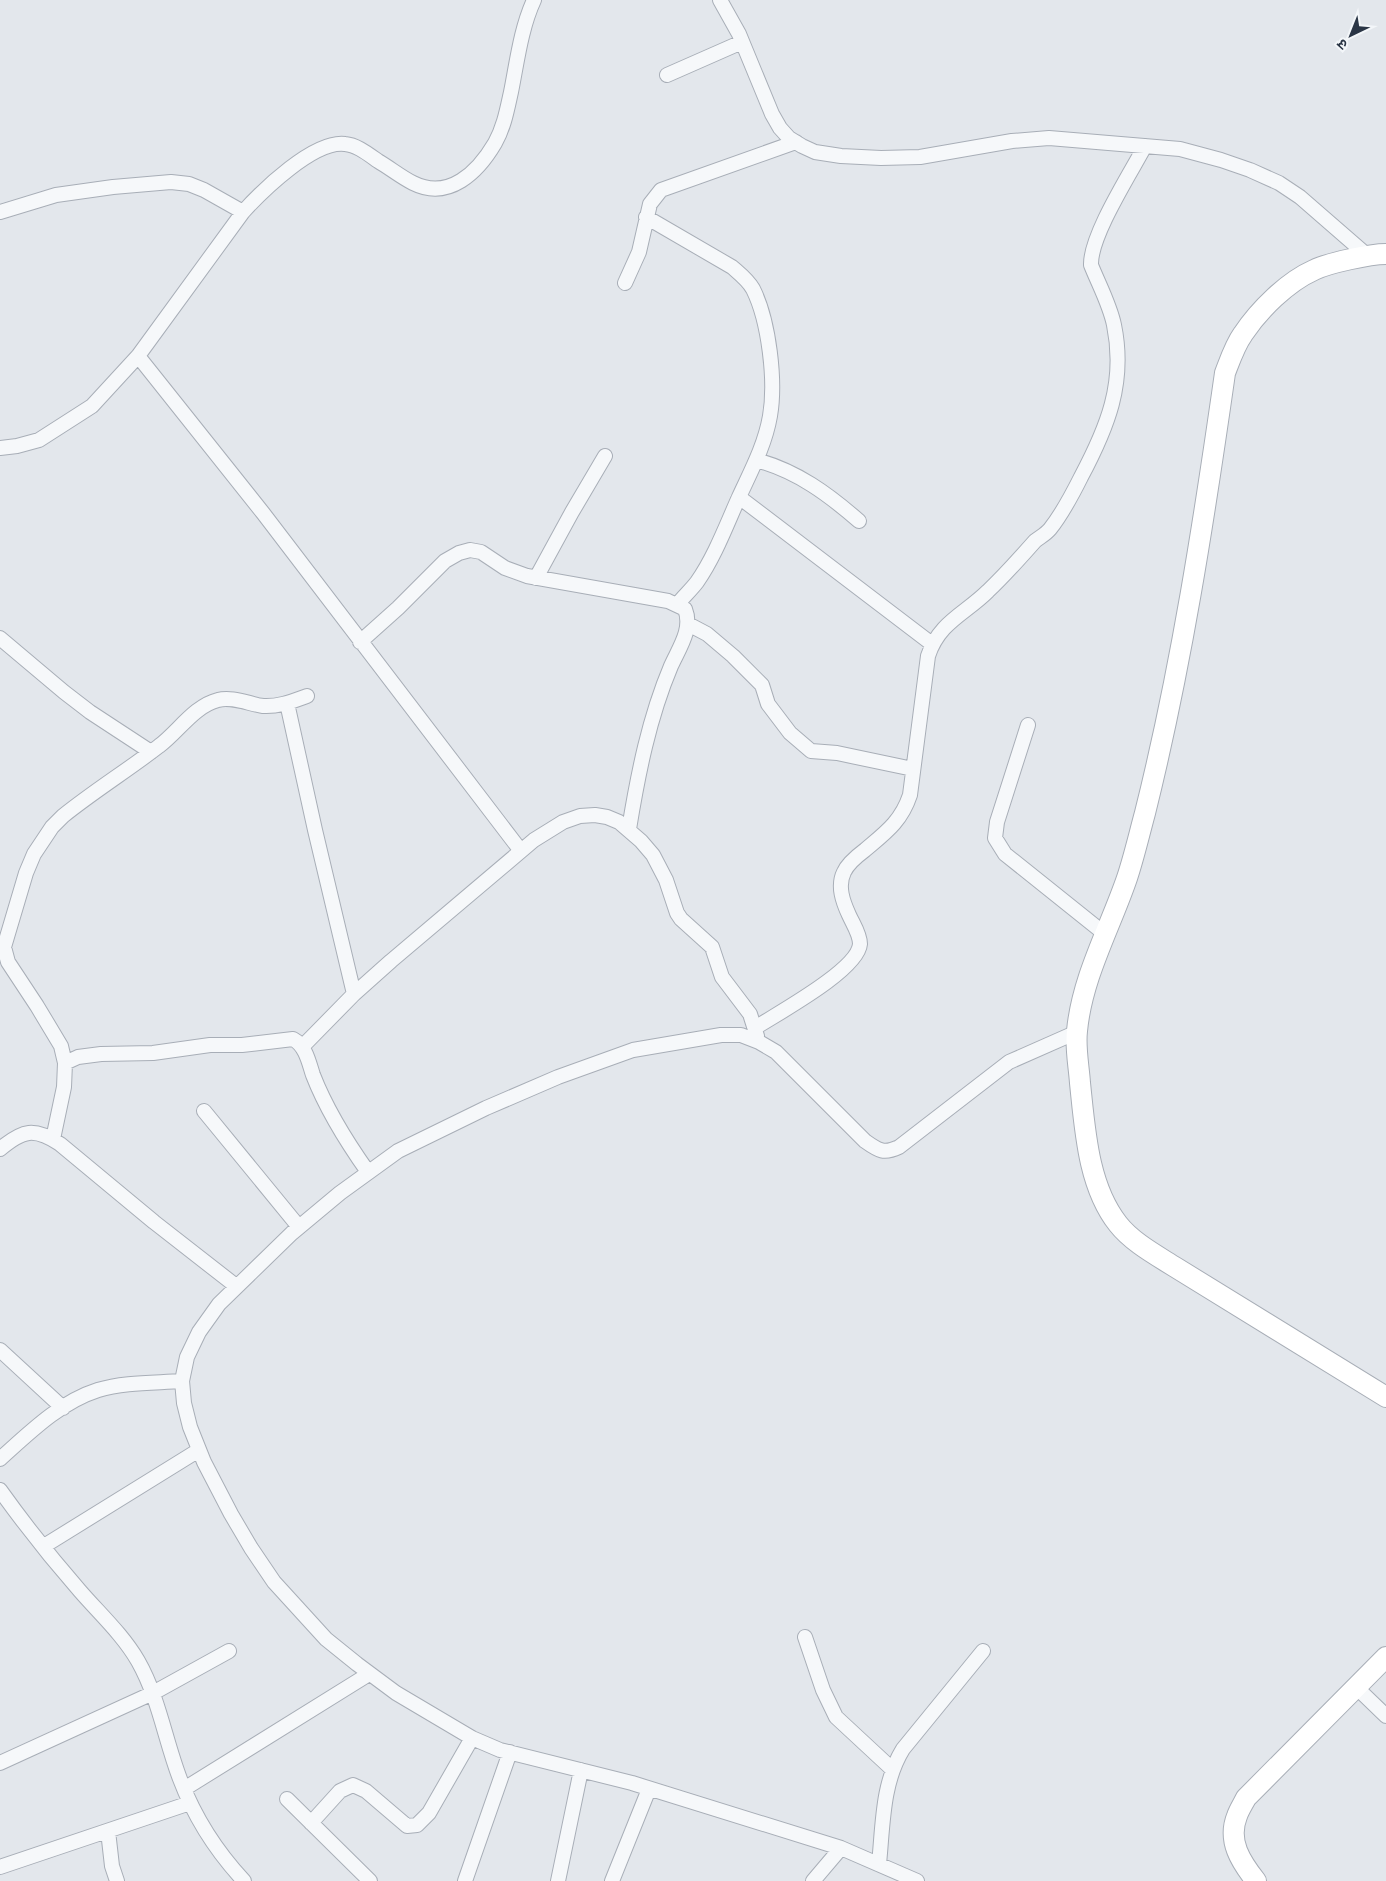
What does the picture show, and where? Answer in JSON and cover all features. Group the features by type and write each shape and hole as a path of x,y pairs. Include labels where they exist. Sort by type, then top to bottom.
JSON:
{"street":[{"path":"0,448 39,440 92,406 138,356 243,212 287,170 314,152 332,144 345,144 360,149 414,184 426,188 441,190 456,185 467,178 495,144 503,128 521,44 534,0"},
{"path":"720,0 742,42 772,114 780,128 789,138 815,152 840,156 881,158 920,157 1012,141 1049,138 1180,149 1220,160 1279,183 1377,255"},
{"path":"667,75 742,42"},
{"path":"625,283 639,252 650,204 662,190 796,142"},
{"path":"917,1881 841,1848 649,1788 510,1752 472,1738 413,1704 370,1674 326,1639 274,1582 231,1514 200,1450 190,1427 184,1403 182,1381 187,1357 199,1332 219,1304 299,1227 340,1193 398,1151 486,1108 558,1077 633,1050 721,1035 757,1035 835,976 853,960 858,951 859,935 842,897 840,882 853,860 901,817 910,795 928,656 932,644 948,624 980,600 1038,539 1049,531 1072,495 1101,439 1114,399 1117,342 1114,325 1091,265 1091,257 1097,236 1146,146"},
{"path":"0,212 56,195 112,187 171,182 189,184 204,190 243,212"},
{"path":"646,217 732,267 744,277 752,288 760,307 768,339 773,395 764,440 716,550 696,583 677,605"},
{"path":"1377,255 1314,269 1287,288 1261,310 1241,336 1225,373 1185,621 1164,731 1127,878 1086,988 1077,1032 1083,1112 1090,1160 1101,1197 1118,1225 1143,1246 1175,1267 1386,1397"},
{"path":"138,356 263,513 520,851"},
{"path":"536,578 572,512 606,456"},
{"path":"756,460 797,475 831,497 860,522"},
{"path":"739,497 932,644"},
{"path":"360,642 398,608 445,561 459,553 470,550 481,552 505,568 536,578 668,601 685,609 689,618 687,630 666,679 650,729 629,829"},
{"path":"688,624 707,634 733,656 762,686 768,704 790,733 811,751 837,753 913,769"},
{"path":"0,638 70,698 151,752"},
{"path":"53,1139 64,1087 65,1063 61,1046 8,962 4,947 34,854 52,827 77,804 151,752 198,711 219,699 230,699 265,706 287,703 307,696"},
{"path":"287,703 354,994"},
{"path":"1028,725 997,822 995,838 1005,854 1105,934"},
{"path":"302,1047 354,994 520,851 549,829 580,816 607,817 629,829 641,841 660,868 681,919 712,947 722,977 750,1014 757,1035 865,1142 877,1150 888,1152 900,1147 1009,1062 1077,1032"},
{"path":"65,1063 78,1057 100,1054 138,1054 210,1045 255,1044 293,1039 302,1047 322,1098 333,1118 368,1172"},
{"path":"204,1111 299,1227"},
{"path":"0,1149 20,1134 29,1132 37,1132 53,1139 236,1286"},
{"path":"0,1350 63,1408"},
{"path":"0,1459 37,1426 82,1396 118,1385 182,1381"},
{"path":"44,1546 200,1450"},
{"path":"0,1490 44,1546 125,1642 138,1661 153,1693 172,1755 190,1802 214,1844 244,1881"},
{"path":"805,1637 823,1690 836,1717 852,1734 892,1769"},
{"path":"0,1763 153,1693 229,1651"},
{"path":"879,1864 886,1792 892,1769 903,1749 982,1651"},
{"path":"1256,1881 1241,1862 1233,1837 1236,1816 1246,1798 1386,1657"},
{"path":"184,1789 370,1674"},
{"path":"1356,1687 1386,1716"},
{"path":"311,1823 340,1791 353,1785 366,1791 407,1826 417,1825 430,1814 472,1738"},
{"path":"468,1880 510,1752"},
{"path":"558,1881 581,1770"},
{"path":"612,1881 649,1788"},
{"path":"287,1800 370,1881"},
{"path":"0,1867 190,1802"},
{"path":"108,1831 112,1866 117,1881"},
{"path":"812,1881 841,1848"}]}
